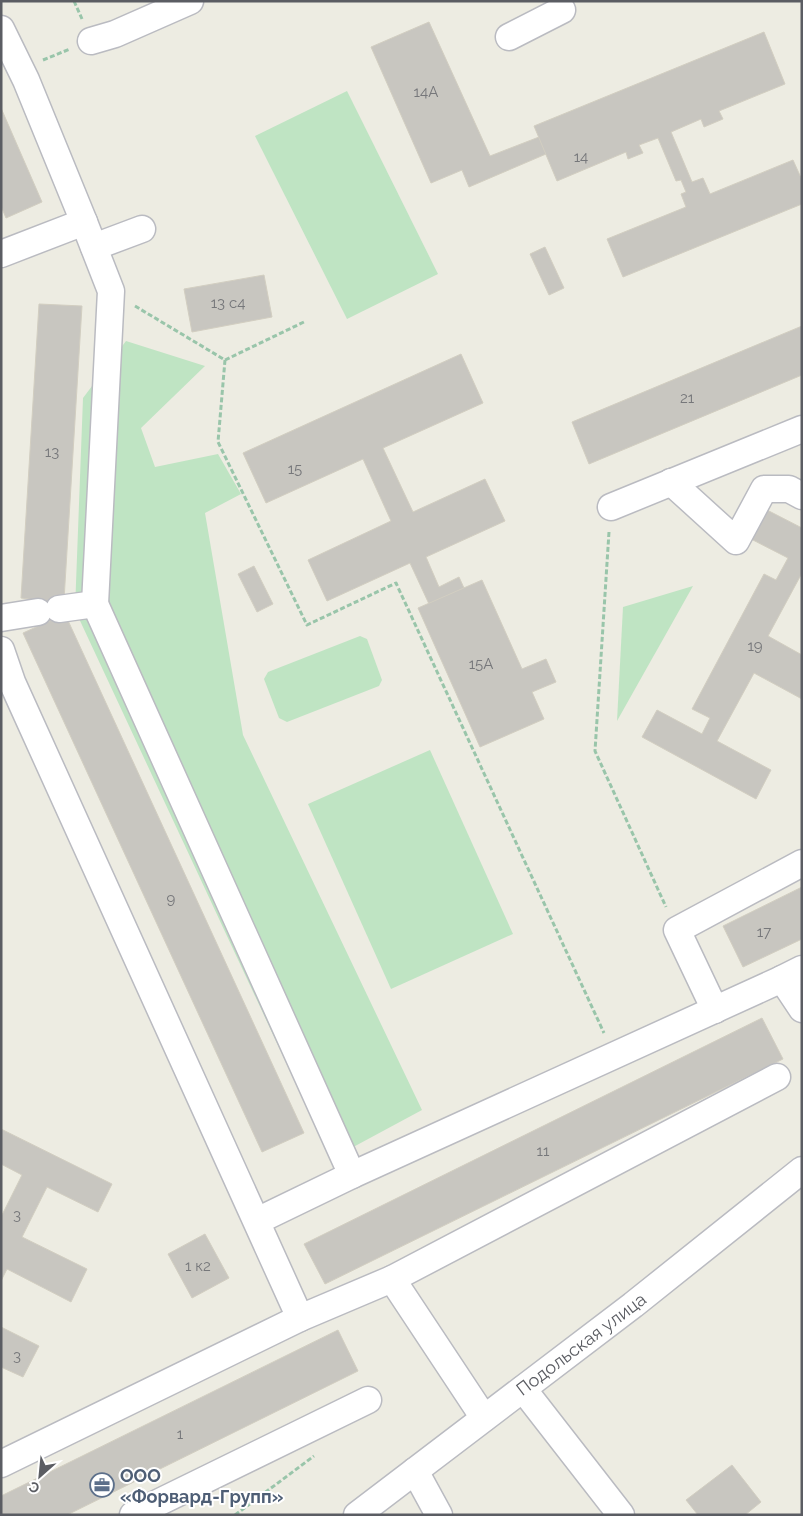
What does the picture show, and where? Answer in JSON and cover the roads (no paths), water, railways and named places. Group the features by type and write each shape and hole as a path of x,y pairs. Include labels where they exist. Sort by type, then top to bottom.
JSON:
{"street":[{"path":"91,41 115,34 190,1"},
{"path":"509,38 566,4"},
{"path":"1,29 20,69 111,291 95,604 352,1175"},
{"path":"1,254 84,222"},
{"path":"94,248 142,228"},
{"path":"611,507 802,428"},
{"path":"670,482 736,540 764,489 789,489 802,496"},
{"path":"1,618 95,604"},
{"path":"1,650 7,684 257,1221 300,1318"},
{"path":"716,1010 677,930 802,863"},
{"path":"257,1221 352,1175 792,974 802,1010"},
{"path":"1,1464 300,1318 392,1279 777,1077"},
{"name":"Подольская улица","path":"357,1515 633,1305 802,1170"},
{"path":"392,1279 484,1418"},
{"path":"523,1389 621,1515"},
{"path":"133,1515 368,1400"},
{"path":"414,1471 439,1515"}],"place":[{"name":"ООО «Форвард-Групп»","path":"102,1485"}]}
